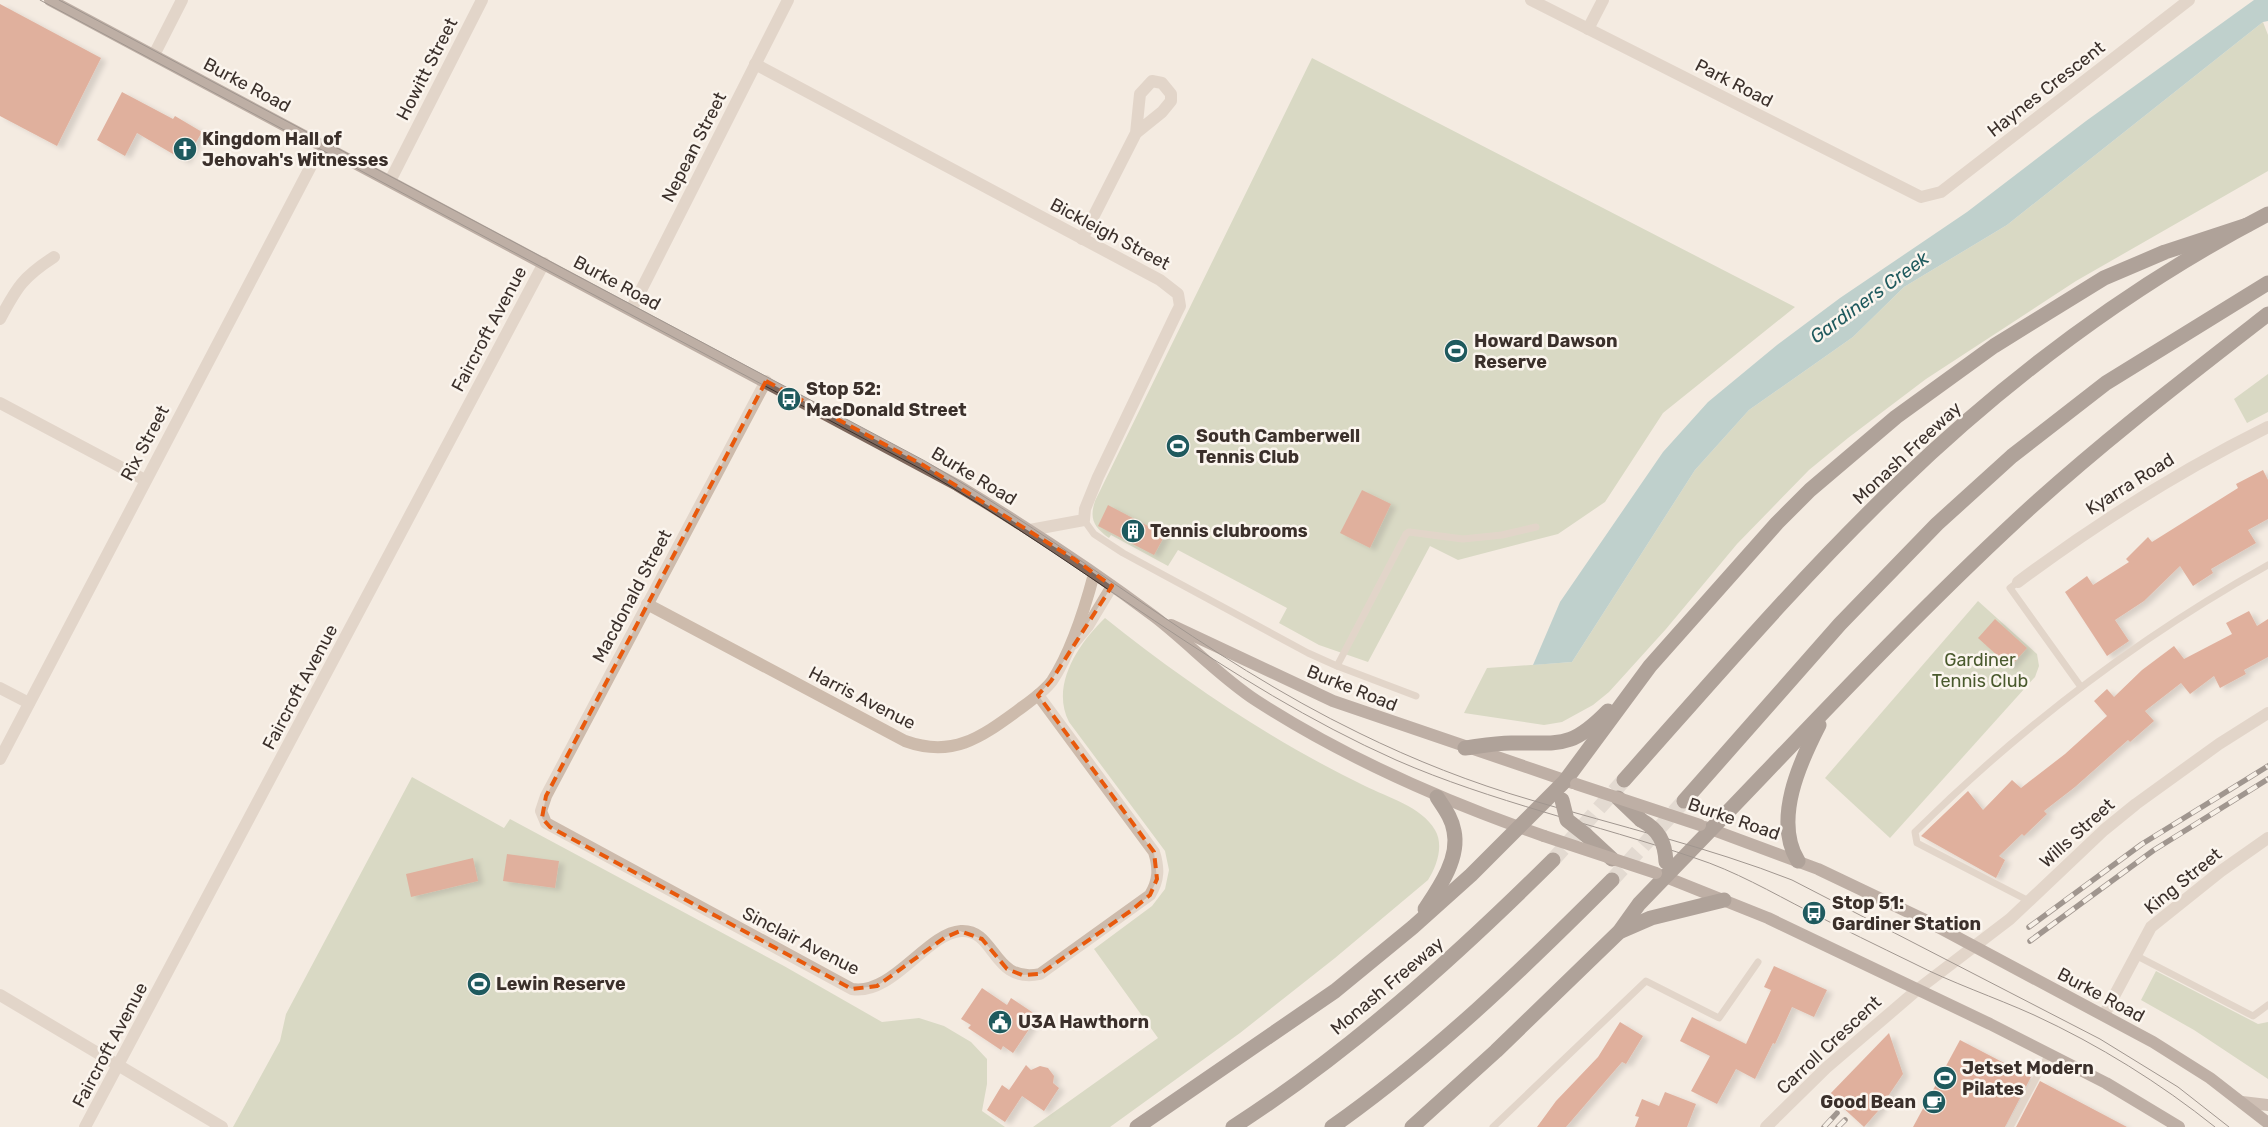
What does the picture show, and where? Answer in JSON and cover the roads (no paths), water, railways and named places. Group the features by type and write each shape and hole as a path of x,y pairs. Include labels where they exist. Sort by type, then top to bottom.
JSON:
{"highway":[{"name":"Monash Freeway","path":"1624,780 1842,540 1897,484 1974,415 2067,341 2145,286 2268,214"},
{"path":"1465,748 1510,743 1549,744 1572,740 1596,722 1650,666 1738,566 1810,490 1876,434 1940,384 1994,346 2104,278 2165,252 2247,225"},
{"path":"1684,801 1840,624 1937,524 2012,456 2106,383 2268,283"},
{"path":"1412,1127 1496,1051 1619,932 1663,871 2019,519 2164,395 2268,314"},
{"path":"1612,859 1593,839 1567,820 1562,800 1571,782 1650,666"},
{"path":"1798,861 1791,846 1789,835 1791,794 1801,761 1827,710"},
{"path":"1137,1127 1336,991 1413,927 1471,875 1517,827 1571,782"},
{"path":"1413,927 1440,887 1454,847 1455,833 1452,822 1437,797"},
{"path":"1618,798 1660,835 1663,871"},
{"name":"Monash Freeway","path":"1233,1127 1358,1037 1428,978 1553,860"},
{"path":"1332,1127 1468,1019 1509,982 1612,880"},
{"path":"1619,932 1650,918 1724,900"}],"main road":[{"name":"Burke Road","path":"50,0 923,465 1030,530 1112,586 1156,618 1255,700 1359,760 1437,797 1517,827 1612,859 1663,871 1724,900 1768,918 2049,1054 2106,1083 2179,1127"},
{"name":"Burke Road","path":"1156,618 1333,701 1465,748 1706,827 1798,861 1872,893 2178,1057 2242,1102 2268,1123"},
{"path":"2242,1102 2268,1105"}],"street":[{"path":"154,56 182,0"},
{"name":"Howitt Street","path":"390,181 482,0"},
{"name":"Nepean Street","path":"631,310 788,0"},
{"name":"Park Road","path":"1531,0 1921,197"},
{"path":"1588,29 1603,0"},
{"name":"Haynes Crescent","path":"1921,197 1941,192 2189,0"},
{"name":"Bickleigh Street","path":"755,64 1160,280 1175,290 1180,299 1176,314 1088,501 1084,520"},
{"path":"1082,239 1136,133"},
{"name":"Rix Street","path":"0,759 322,144"},
{"path":"0,319 20,284 29,273 54,257"},
{"name":"Faircroft Avenue","path":"85,1127 544,263"},
{"name":"Macdonald Street","path":"550,827 542,818 541,811 546,796 766,381"},
{"path":"0,403 145,480"},
{"name":"Kyarra Road","path":"2018,582 2105,519 2189,468 2268,427"},
{"path":"1030,530 1084,520"},
{"name":"Harris Avenue","path":"647,604 905,742 940,748 966,743 996,726 1038,696 1052,681 1070,648 1094,574"},
{"name":"Harris Avenue","path":"1070,648 1088,626 1112,586"},
{"path":"0,688 29,703"},
{"name":"Sinclair Avenue","path":"550,827 852,989 860,990 877,986 944,938 960,931 975,934 982,939 1007,969 1022,976 1040,974 1150,895 1157,879 1158,870 1154,852 1038,696"},
{"name":"Wills Street","path":"1917,990 2030,901 2136,804 2196,759 2268,713"},
{"name":"King Street","path":"2104,1016 2145,936 2159,920 2221,871 2268,838"},
{"name":"Carroll Crescent","path":"1766,1127 1826,1068 1917,990"},
{"path":"0,995 222,1127"}],"lane":[{"path":"1084,520 1094,534 1123,553 1337,666 1416,696"},
{"path":"1337,666 1409,532 1464,539 1502,535 1536,527"},
{"path":"2030,901 1917,843 1915,832 1968,780 2080,687 2184,615 2268,564"},
{"path":"2018,582 2010,588 2080,687"},
{"path":"2135,955 2253,1016 2268,1005"},
{"path":"1492,1127 1646,980 1719,1018 1758,962"},
{"path":"2010,1127 2049,1054"}],"water":[{"name":"Gardiners Creek","path":"2254,0 2268,0 2268,21 2263,22 2007,225 1904,287 1853,337 1749,410 1695,470 1572,662 1533,665 1560,602 1663,452 1708,402 1777,345 1840,298 1967,212 2086,121"}],"tunnel":[{"path":"1553,860 1624,780"},
{"path":"1612,880 1684,801"}],"tram line":[{"path":"40,0 921,469 981,505 1213,659 1272,696 1333,729 1396,760 1432,775 1506,800 1710,863 1739,875 1928,970 2034,1015 2082,1039 2151,1080 2215,1127"},
{"path":"59,0 925,461 980,494 1247,671 1359,733 1422,762 1487,786 1728,857 1792,880 2100,1039 2178,1087 2229,1127"}],"railway":[{"path":"2029,927 2142,844 2268,766"},
{"path":"2030,941 2154,850 2268,779"},
{"path":"1824,1127 1837,1113"},
{"path":"1838,1127 1845,1120"}],"place":[{"name":"Kingdom Hall of Jehovah's Witnesses","path":"185,149"},
{"name":"Howard Dawson Reserve","path":"1456,351"},
{"name":"Stop 52: MacDonald Street","path":"789,399"},
{"name":"South Camberwell Tennis Club","path":"1178,446"},
{"name":"Tennis clubrooms","path":"1133,531"},
{"name":"Stop 51: Gardiner Station","path":"1814,913"},
{"name":"Lewin Reserve","path":"479,984"},
{"name":"U3A Hawthorn","path":"1000,1022"},
{"name":"Jetset Modern Pilates","path":"1945,1078"},
{"name":"Good Bean","path":"1934,1102"}],"park label":[{"name":"Gardiner Tennis Club","path":"1980,670"}]}
